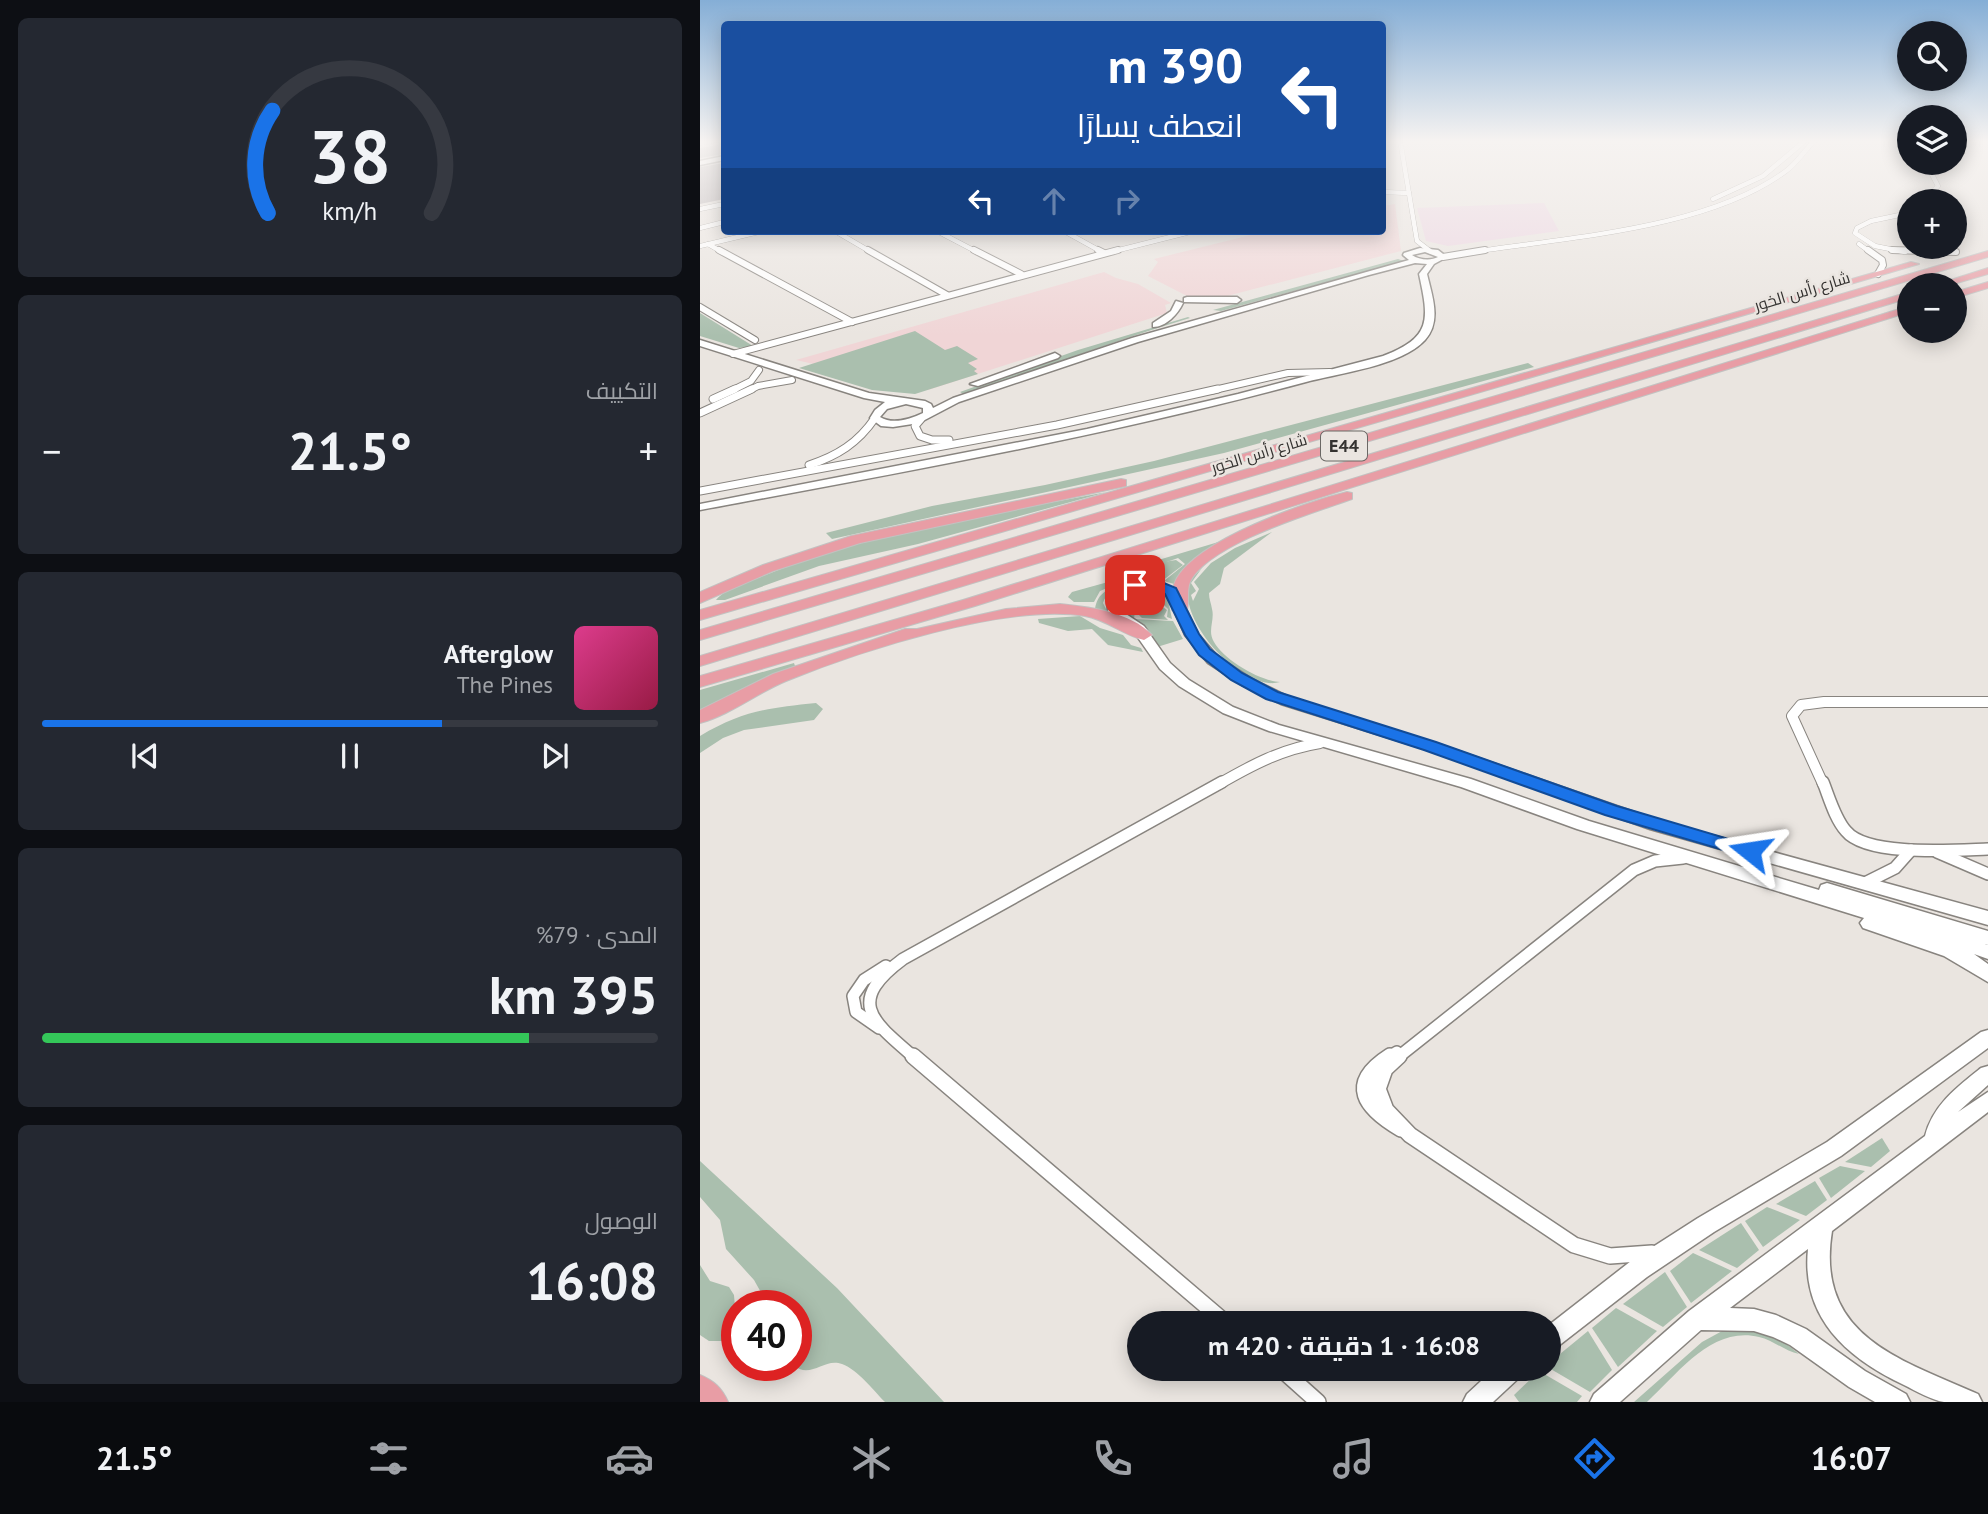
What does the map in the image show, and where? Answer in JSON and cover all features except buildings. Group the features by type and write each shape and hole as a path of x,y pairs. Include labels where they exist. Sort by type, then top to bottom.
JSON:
{"highway":[{"path":"1967,249 1988,243"},
{"name":"شارع رأس الخور","path":"700,635 1988,254"},
{"path":"700,615 1931,259"},
{"path":"1967,277 1988,271"},
{"path":"1967,293 1988,285"},
{"path":"1967,294 1988,290"},
{"name":"شارع رأس الخور","path":"700,661 1897,299"},
{"path":"700,682 944,611 1897,313"},
{"path":"1382,434 1565,365"},
{"path":"1180,610 1180,593 1184,580 1210,554 1253,532 1333,501 1488,447 1511,433"},
{"path":"700,598 790,560 879,533 1292,445"},
{"path":"700,717 779,678 848,653 1333,501"},
{"path":"792,634 850,626 1162,543"},
{"path":"848,653 965,621 1037,611 1067,610 1101,615 1144,635"},
{"path":"700,1390 713,1402"}],"street":[{"path":"700,209 717,205"},
{"path":"1406,348 1420,334 1426,318 1412,258 1417,242 1411,205"},
{"path":"755,481 839,453 861,438 883,407 948,394 1031,364 1156,325 1205,314 1431,251 1578,233 1694,205"},
{"path":"700,491 1009,434 1197,396 1268,378 1330,372 1406,348 1421,339 1432,321 1423,274 1432,262 1443,257 1587,237 1713,205"},
{"path":"1878,274 1883,265 1882,260 1855,240 1850,233 1851,228 1865,220 1897,213"},
{"path":"1897,214 1863,224 1855,233 1868,242 1897,250"},
{"path":"700,228 721,223"},
{"path":"700,246 746,235"},
{"path":"842,235 947,295"},
{"path":"945,235 1021,274"},
{"path":"1071,235 1104,253"},
{"path":"733,354 788,341 1021,274 1178,235"},
{"path":"1417,242 1443,257"},
{"path":"708,244 852,322"},
{"path":"700,343 733,354 792,380 863,403 881,422 893,425 925,416 1086,356 1102,347 1205,314 1237,300 1412,258 1432,262"},
{"path":"1156,325 1175,312 1183,301 1237,300"},
{"path":"700,307 755,340"},
{"path":"700,406 751,381 759,354 788,341"},
{"path":"700,351 867,396 900,402"},
{"path":"1238,398 1258,388 1268,378"},
{"path":"700,507 1130,424 1238,398 1289,378"},
{"path":"700,413 758,386 792,380"},
{"path":"917,401 928,406 925,416 915,426 916,433 932,440 1009,434"},
{"path":"1988,918 1657,825 1430,746 1286,701 1253,686 1213,660 1198,643 1171,591 1159,585 1135,585 1119,592 1113,598 1114,611 1144,635 1165,667 1198,693 1250,719 1321,743 1466,783 1583,825 1799,890 1988,952"},
{"path":"1988,702 1824,702 1801,705 1791,716 1846,832 1859,840 1896,850 1988,849"},
{"path":"1212,1311 880,1028 869,1013 869,994 881,976 903,959 1265,758 1293,747 1321,743"},
{"path":"1865,883 1895,868 1911,850"},
{"path":"1932,850 1988,874"},
{"path":"1666,1250 1628,1257 1609,1256 1574,1245 1373,1112 1364,1094 1364,1085 1366,1076 1379,1062 1412,1044 1634,870 1667,858 1690,858"},
{"path":"1799,890 1815,886 1988,937"},
{"path":"1799,890 1825,907 1963,956 1988,975"},
{"path":"1561,1329 1666,1250 1834,1149 1986,1037"},
{"path":"1934,1142 1940,1117 1948,1106 1988,1074"},
{"path":"1602,1402 1697,1319 1988,1101"},
{"path":"1822,1226 1818,1259 1819,1282 1824,1298 1843,1328 1869,1353 1886,1363 1970,1402"},
{"path":"1697,1319 1754,1320 1776,1326 1798,1337 1857,1379 1898,1402"},
{"path":"1295,1381 1318,1402"},
{"path":"1475,1402 1498,1381"}],"shaded area":[{"path":"1395,205 1401,251 1227,296 1191,298 1148,276 1158,262 1154,259 1251,235 1386,235 1386,206"},
{"path":"1545,205 1559,231 1448,246 1426,241 1417,208"},
{"path":"1104,272 1138,284 1171,303 1165,305 1167,313 928,390 796,360"}],"green space":[{"path":"1398,259 1404,261 1221,311 1213,310"},
{"path":"700,313 753,346 739,348 700,336"},
{"path":"1190,318 965,395 960,392 1078,350"},
{"path":"915,331 945,350 957,346 978,359 968,363 977,369 974,371 978,374 915,394 872,390 799,368"},
{"path":"1528,363 1534,367 1224,453 832,539 826,533 932,506 1154,461"},
{"path":"1107,492 918,544 819,566 725,600 716,600 745,583 805,560 890,535"},
{"path":"1272,532 1224,568 1220,584 1209,593 1213,613 1211,634 1214,642 1226,656 1243,668 1263,678 1280,682 1266,683 1249,677 1217,652 1194,618 1188,601 1190,582 1202,568 1191,583 1196,591 1191,595 1193,601 1199,589 1194,582 1211,563 1235,548"},
{"path":"1225,540 1191,562 1174,584 1164,581 1185,564 1178,558 1164,563 1155,561"},
{"path":"1176,560 1183,565 1162,581 1130,574 1157,563"},
{"path":"1118,573 1141,580 1124,583 1109,592 1103,603 1107,611 1095,609 1096,603 1105,592 1122,582 1100,591 1094,602 1074,602 1068,597 1072,592 1108,582 1112,575"},
{"path":"1133,589 1159,589 1167,595 1172,619 1167,617 1168,609 1163,604 1165,599 1149,590 1147,592 1163,599 1160,605 1167,610 1164,616 1168,620 1142,618 1129,599 1133,591 1146,593"},
{"path":"1120,608 1135,611 1134,619 1173,621 1183,639 1157,647 1144,628"},
{"path":"1080,616 1100,628 1123,635 1131,645 1141,648 1143,652 1108,645 1092,629 1068,631 1039,623 1038,619"},
{"path":"794,663 795,666 700,712 700,690"},
{"path":"816,703 823,709 814,720 744,730 723,738 700,753 700,736 729,721 769,709"},
{"path":"1882,1138 1890,1151 1871,1167 1845,1162"},
{"path":"700,1161 837,1288 944,1402 885,1402 859,1375 842,1364 829,1363 812,1369 812,1290 760,1290 726,1249 720,1220 700,1197"},
{"path":"1840,1166 1865,1171 1831,1198 1819,1178"},
{"path":"1815,1181 1827,1200 1806,1216 1776,1204"},
{"path":"1767,1207 1800,1220 1763,1247 1745,1221"},
{"path":"1741,1223 1759,1250 1737,1268 1699,1250"},
{"path":"1693,1253 1732,1271 1691,1303 1670,1271"},
{"path":"700,1265 710,1281 731,1290 721,1290 721,1341 709,1341 700,1335"},
{"path":"1665,1272 1687,1307 1663,1327 1623,1304"},
{"path":"1616,1308 1657,1331 1618,1367 1592,1328"},
{"path":"1745,1328 1779,1338 1799,1354 1759,1337 1742,1335 1726,1338 1697,1354 1647,1402 1634,1402 1702,1342 1724,1330"},
{"path":"1588,1331 1612,1370 1590,1392 1561,1375 1561,1353"},
{"path":"1529,1381 1556,1381 1582,1396 1577,1402 1519,1402 1514,1395"}],"route":[{"path":"1135,585 1159,585 1171,591 1192,635 1205,652 1236,676 1272,695 1301,707 1430,746 1611,810 1750,851"}]}
